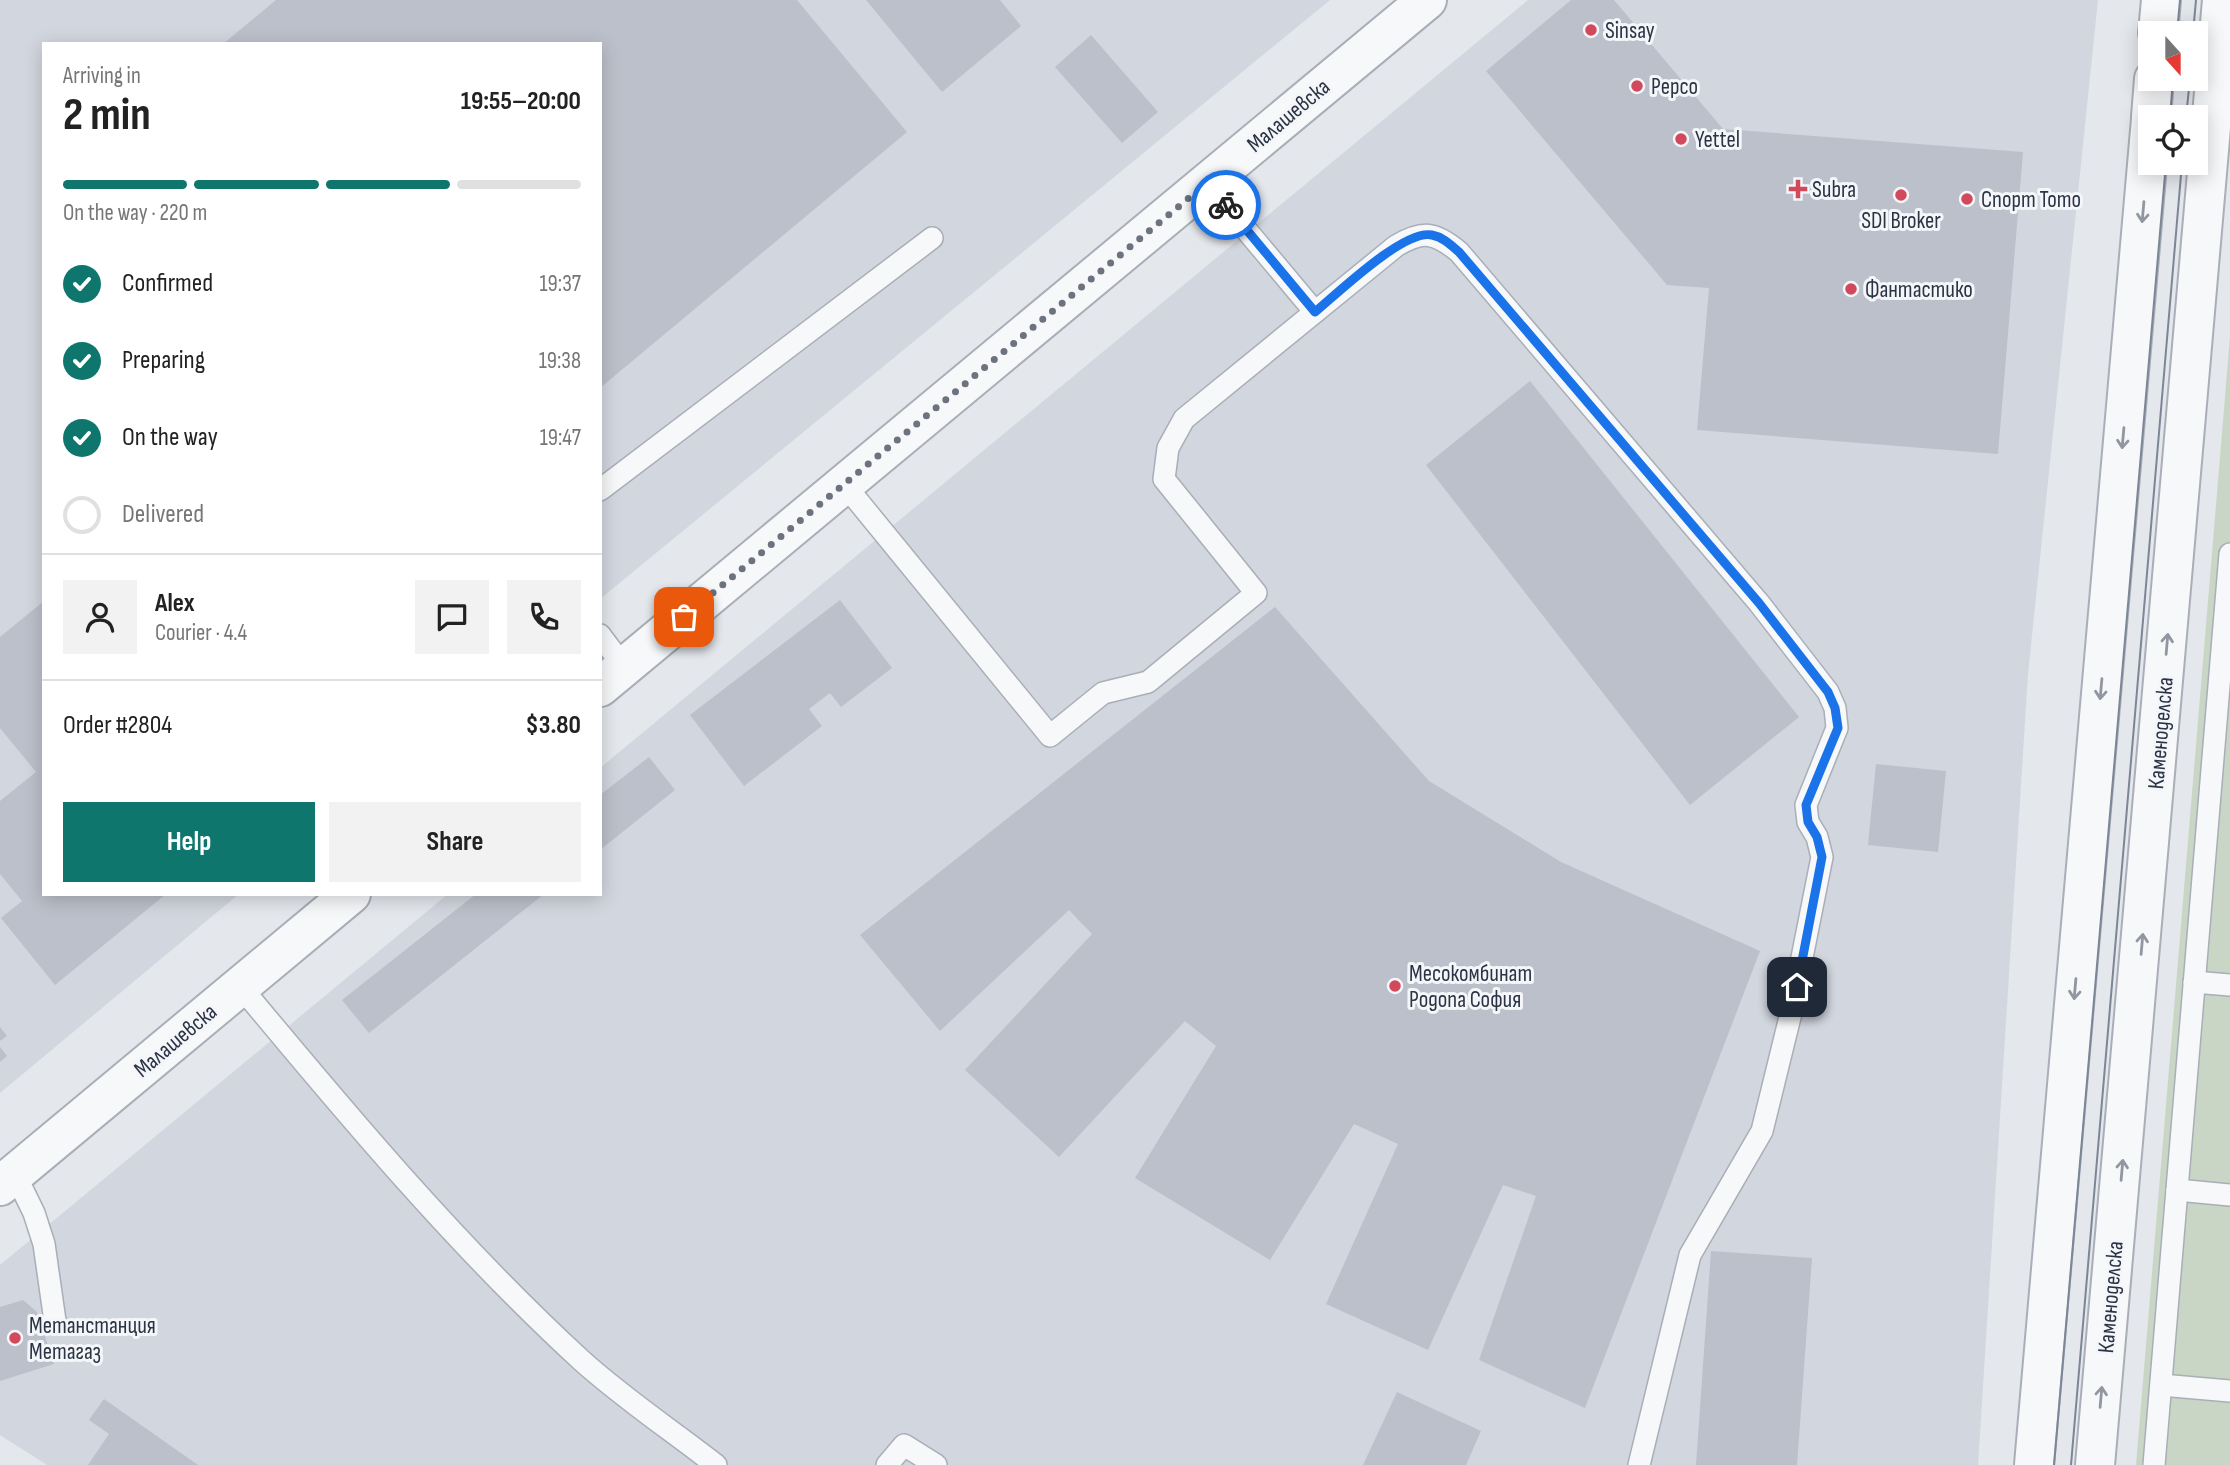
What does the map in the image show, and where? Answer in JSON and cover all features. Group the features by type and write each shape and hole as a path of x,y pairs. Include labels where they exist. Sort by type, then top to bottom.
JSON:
{"street":[{"path":"2159,21 2161,0"},
{"name":"Каменоделска","path":"2095,1465 2222,0"},
{"name":"Малашевска","path":"612,677 1207,183 1409,5"},
{"path":"2034,1465 2146,175"},
{"name":"Малашевска","path":"8,1180 349,896"}],"lane":[{"path":"1207,183 1315,312"},
{"path":"844,484 1050,736 1103,693 1148,682 1256,593 1164,480 1168,448 1184,419 1396,246 1412,236 1430,234 1445,240 1459,252 1759,603 1828,692 1835,708 1838,728 1806,805 1808,822 1817,837 1822,857 1791,1013 1762,1130 1690,1255 1639,1465"},
{"path":"602,488 932,238"},
{"path":"2154,1465 2194,982 2221,777 2230,554"},
{"path":"602,643 612,677"},
{"path":"2194,982 2230,985"},
{"path":"240,986 376,1148 498,1281 584,1362 716,1465"},
{"path":"8,1180 34,1213 44,1244 55,1321"},
{"path":"2177,1190 2230,1195"},
{"path":"2161,1385 2230,1391"},
{"path":"887,1465 904,1445 936,1465"}],"shaded area":[{"path":"0,0 1330,0 602,597 602,42 42,42 42,896 237,896 0,1093"},
{"path":"1528,0 2098,0 2028,674 1978,1465 47,1465 0,1435 0,1265 446,896 602,896 602,766"}],"green space":[{"path":"2230,337 2230,1465 2136,1465"}],"building":[{"path":"276,0 797,0 907,132 602,386 602,42 225,42"},
{"path":"866,0 1000,0 1021,26 942,92"},
{"path":"1571,0 1614,0 1723,129 2023,152 1998,454 1697,430 1709,288 1667,285 1486,71"},
{"path":"1091,35 1158,112 1122,143 1055,67"},
{"path":"1530,381 1799,717 1690,805 1426,465"},
{"path":"840,600 892,668 841,707 830,693 809,709 822,726 744,786 690,715"},
{"path":"42,603 42,896 164,896 55,985 1,918 22,901 0,874 0,801 36,772 0,728 0,637"},
{"name":"Месокомбинат Родопа София","path":"1275,607 1429,781 1561,862 1760,951 1585,1408 1479,1360 1536,1196 1503,1185 1428,1350 1326,1304 1398,1144 1354,1124 1270,1260 1135,1178 1216,1046 1185,1021 1059,1157 965,1070 1092,934 1069,910 940,1031 860,935"},
{"path":"649,757 675,790 602,848 602,793"},
{"path":"1876,764 1946,771 1938,852 1868,845"},
{"path":"473,896 541,896 369,1033 342,1000"},
{"path":"0,1027 7,1036 0,1041"},
{"path":"0,1047 7,1056 0,1062"},
{"path":"1711,1251 1812,1258 1797,1465 1696,1465"},
{"path":"23,1300 37,1312 54,1364 0,1381 0,1307"},
{"path":"1397,1392 1481,1431 1466,1465 1363,1465"},
{"path":"104,1399 198,1465 88,1465 109,1434 89,1420"}],"tram line":[{"path":"2178,21 2180,0"},
{"path":"2194,21 2196,0"},
{"path":"2171,105 2172,91"},
{"path":"2187,105 2189,91"},
{"path":"2054,1465 2165,175"},
{"path":"2071,1465 2181,175"}],"way so far":[{"path":"684,617 1207,183 1226,205"}],"place":[{"name":"Sinsay","path":"1591,30"},
{"name":"Pepco","path":"1637,86"},
{"name":"Yettel","path":"1681,139"},
{"name":"Subra","path":"1798,189"},
{"name":"SDI Broker","path":"1901,195"},
{"name":"Спорт Тото","path":"1967,199"},
{"name":"Фантастико","path":"1851,289"},
{"name":"Месокомбинат Родопа София","path":"1395,986"},
{"name":"Метанстанция Метагаз","path":"15,1338"}],"route":[{"path":"1226,205 1315,312 1412,236 1430,234 1445,240 1459,252 1759,603 1828,692 1835,708 1838,728 1806,805 1808,822 1817,837 1822,857 1797,987"}]}
